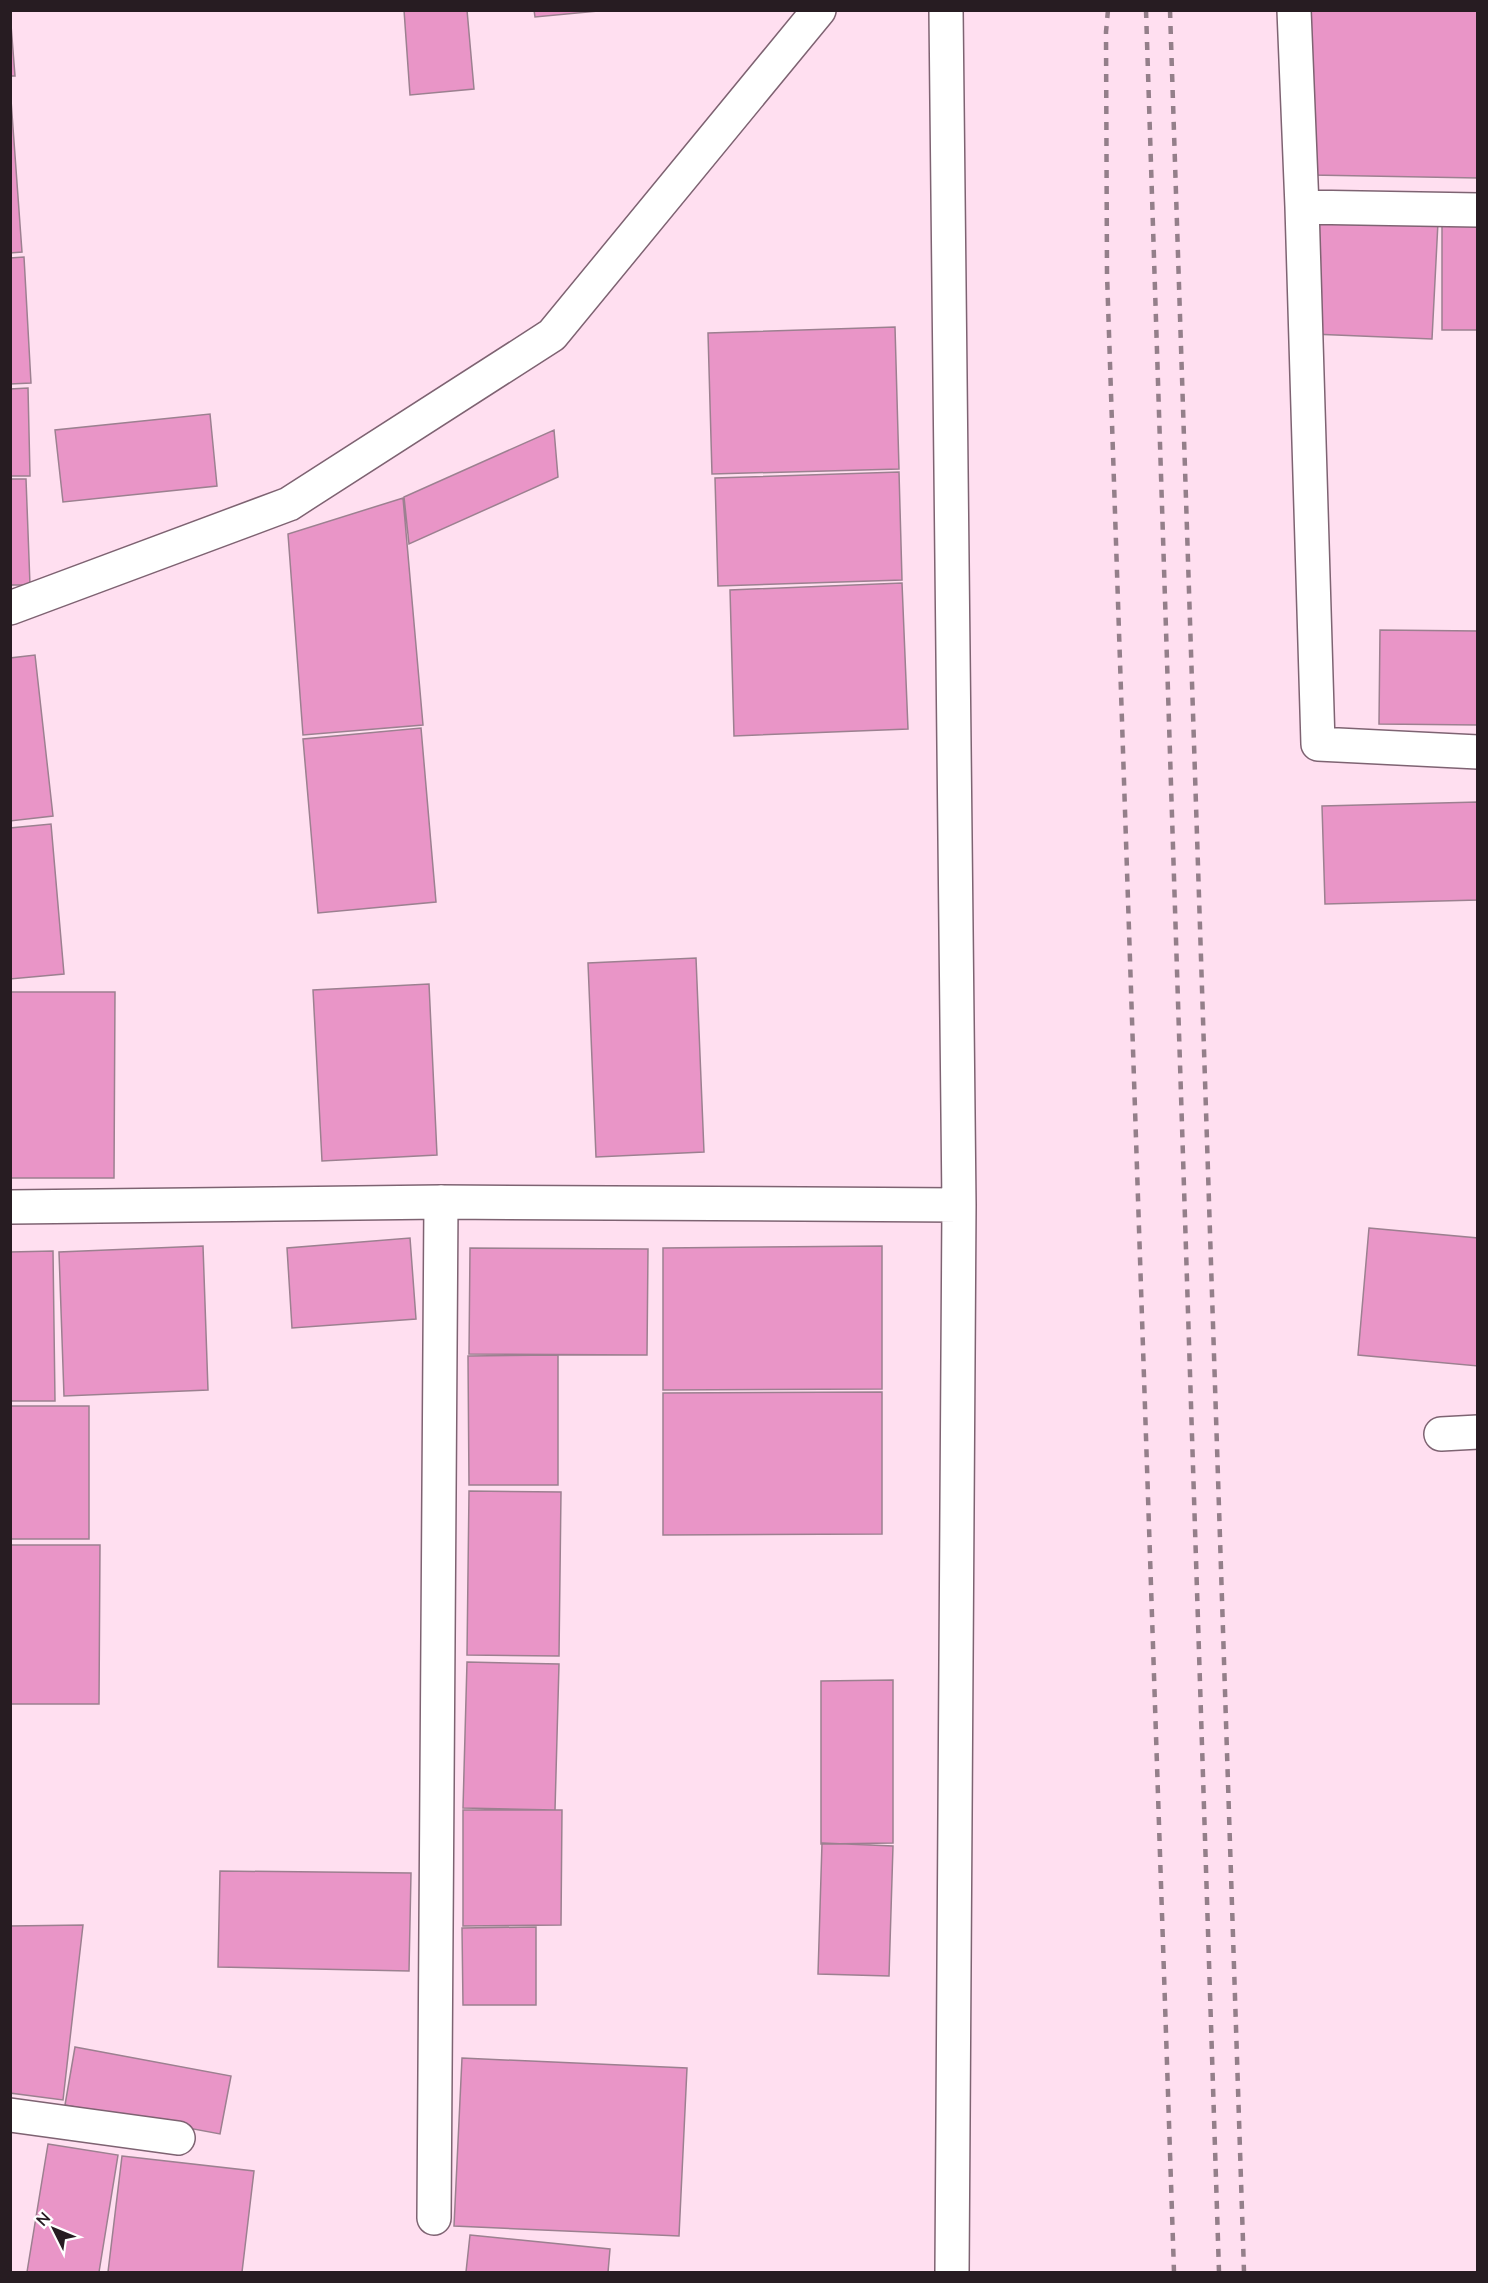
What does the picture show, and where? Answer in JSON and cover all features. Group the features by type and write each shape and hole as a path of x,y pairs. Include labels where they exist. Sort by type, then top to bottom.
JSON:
{"street":[{"path":"10,608 289,504 552,335 819,10"},
{"path":"946,10 959,1205 952,2272"},
{"path":"1294,10 1318,744 1478,752"},
{"path":"1302,207 1478,210"},
{"path":"10,1207 441,1202 959,1205"},
{"path":"434,2218 441,1202"},
{"path":"1441,1434 1478,1432"},
{"path":"10,2115 178,2138"}],"building":[{"path":"404,10 467,10 474,89 410,95"},
{"path":"534,10 609,10 535,17"},
{"path":"1310,10 1478,10 1478,178 1311,175"},
{"path":"10,12 15,76 10,76"},
{"path":"10,86 22,252 10,253"},
{"path":"1318,216 1438,222 1432,339 1312,334"},
{"path":"1442,222 1478,222 1478,330 1442,330"},
{"path":"24,257 31,383 10,384 10,258"},
{"path":"895,327 899,469 712,474 708,333"},
{"path":"28,388 30,476 10,476 10,389"},
{"path":"210,414 217,486 63,502 55,430"},
{"path":"554,430 558,477 409,544 404,497"},
{"path":"899,472 902,580 718,586 715,478"},
{"path":"10,479 26,479 30,585 10,585"},
{"path":"403,498 423,725 303,735 288,534"},
{"path":"902,583 908,729 734,736 730,590"},
{"path":"1380,630 1478,631 1478,725 1379,724"},
{"path":"35,655 53,816 10,821 10,658"},
{"path":"421,728 436,902 318,913 303,739"},
{"path":"1478,802 1478,900 1325,904 1322,806"},
{"path":"51,824 64,974 10,979 10,828"},
{"path":"696,958 704,1152 596,1157 588,963"},
{"path":"429,984 437,1155 322,1161 313,990"},
{"path":"10,992 115,992 114,1178 10,1178"},
{"path":"1369,1228 1478,1238 1478,1366 1358,1355"},
{"path":"410,1238 416,1319 292,1328 287,1248"},
{"path":"203,1246 208,1390 64,1396 59,1252"},
{"path":"882,1246 882,1389 663,1390 663,1248"},
{"path":"470,1248 648,1249 647,1355 469,1354"},
{"path":"53,1251 55,1401 10,1401 10,1252"},
{"path":"558,1355 558,1485 469,1485 468,1356"},
{"path":"882,1392 882,1534 663,1535 663,1393"},
{"path":"10,1406 89,1406 89,1539 10,1539"},
{"path":"469,1491 561,1492 559,1656 467,1655"},
{"path":"10,1545 100,1545 99,1704 10,1704"},
{"path":"467,1662 559,1664 555,1810 463,1808"},
{"path":"893,1680 893,1843 821,1844 821,1681"},
{"path":"463,1810 562,1810 561,1925 463,1926"},
{"path":"822,1843 893,1846 889,1976 818,1974"},
{"path":"220,1871 411,1873 409,1971 218,1967"},
{"path":"83,1925 63,2100 10,2093 10,1926"},
{"path":"536,1927 536,2005 463,2005 462,1928"},
{"path":"75,2047 231,2076 220,2134 65,2105"},
{"path":"462,2058 687,2068 679,2236 454,2226"},
{"path":"48,2144 118,2155 99,2272 27,2272"},
{"path":"122,2156 254,2171 242,2272 108,2272"},
{"path":"470,2235 610,2249 608,2272 466,2272"}],"railway":[{"path":"1108,10 1106,32 1107,274 1174,2272"},
{"path":"1146,10 1219,2272"},
{"path":"1170,10 1244,2272"}]}
